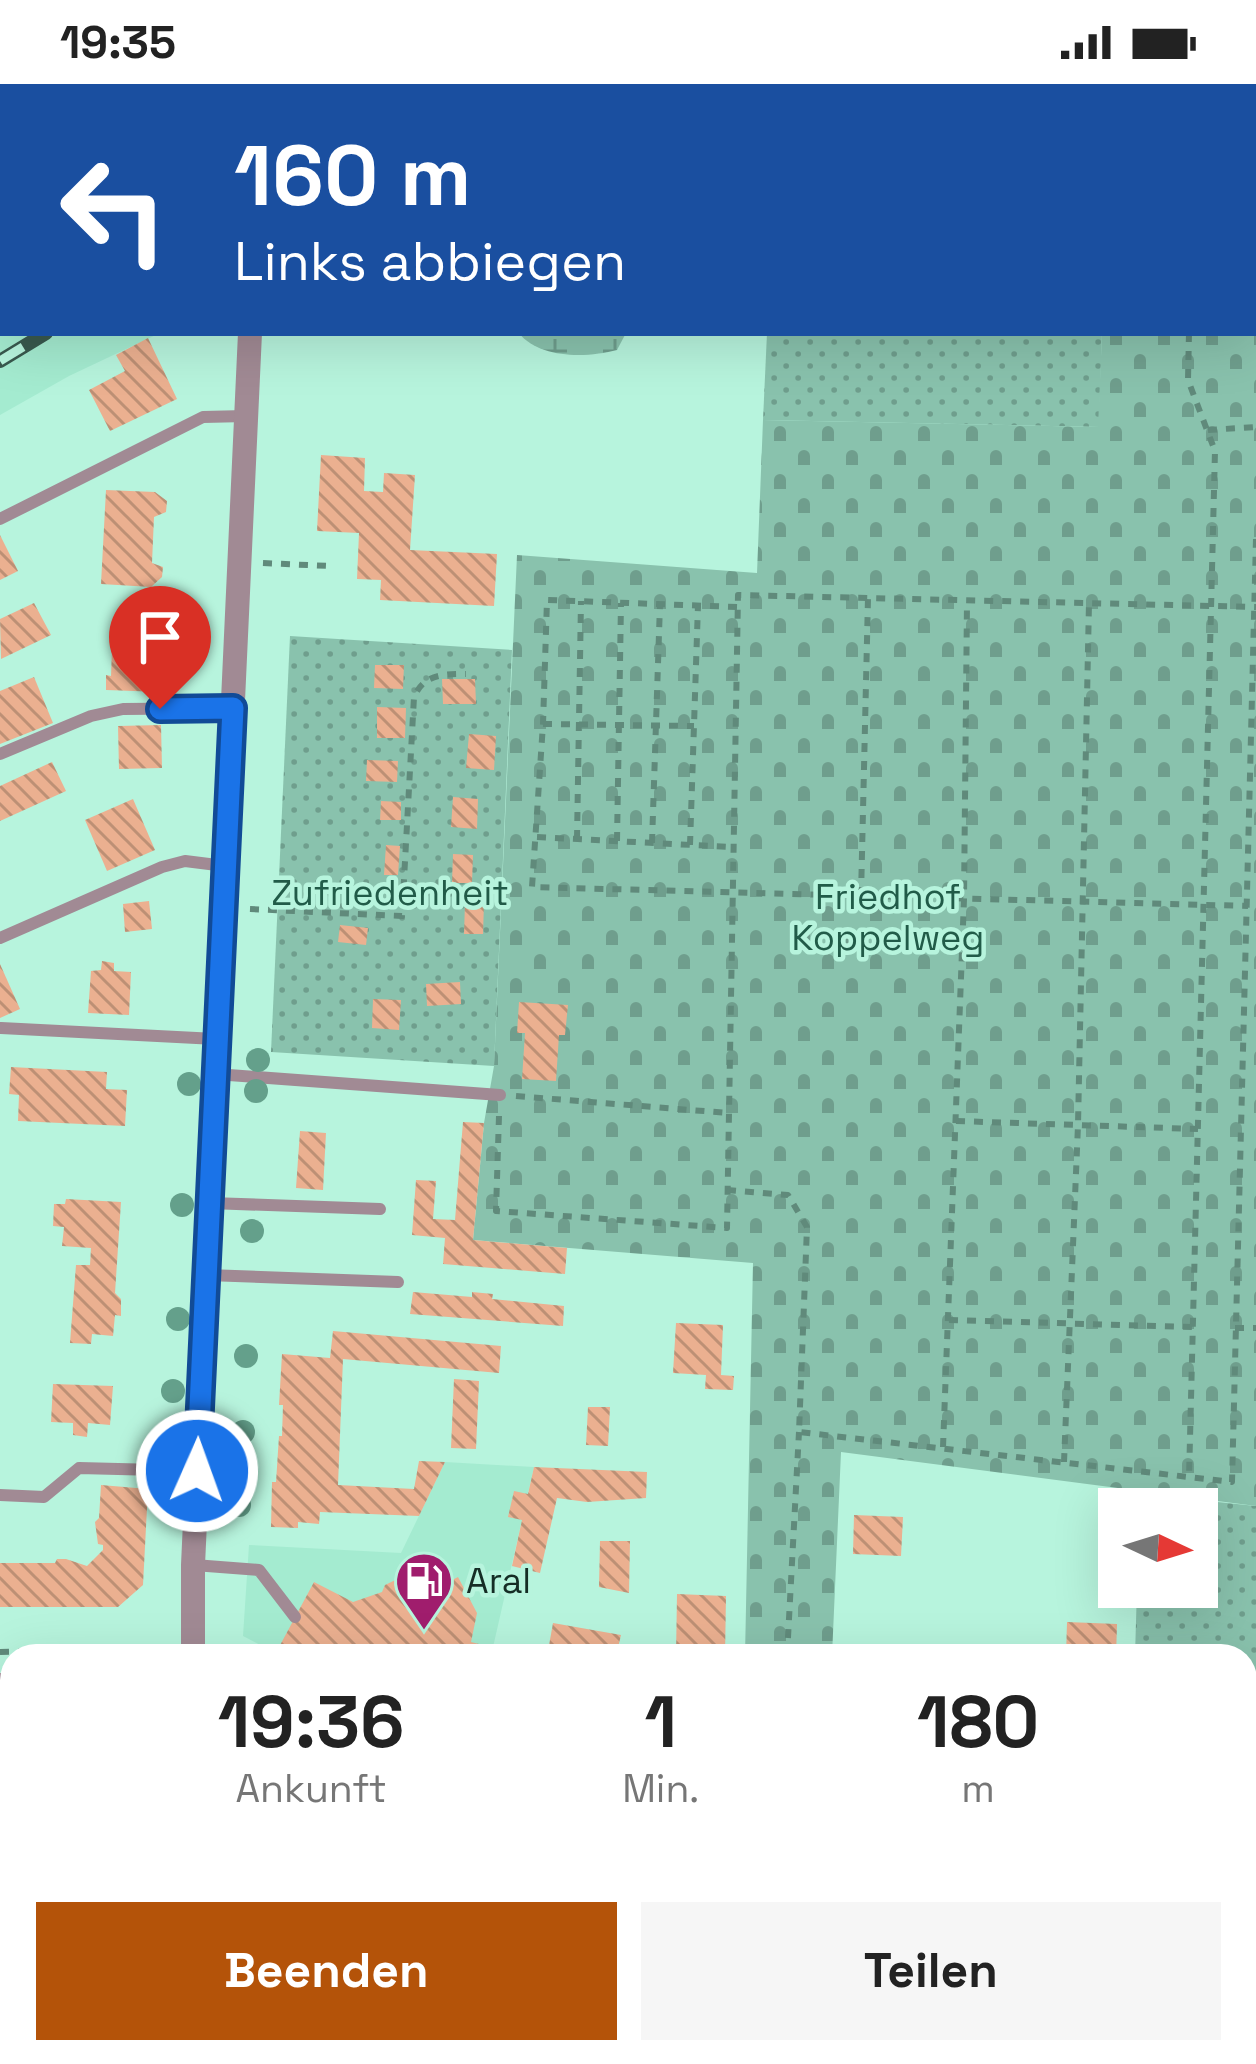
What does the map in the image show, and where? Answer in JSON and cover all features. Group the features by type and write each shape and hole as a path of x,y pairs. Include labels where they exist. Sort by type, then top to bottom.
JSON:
{"street":[{"path":"193,1644 208,1203 250,336"}],"lane":[{"path":"0,519 202,417 247,416"},
{"path":"0,754 91,716 123,709 233,708"},
{"path":"0,938 162,867 185,861 225,866"},
{"path":"1,1028 216,1039"},
{"path":"214,1074 500,1095"},
{"path":"208,1203 380,1209"},
{"path":"206,1275 398,1282"},
{"path":"0,1495 44,1497 80,1468 197,1471"},
{"path":"193,1564 259,1570 295,1617"}],"path":[{"path":"1189,336 1188,380 1215,451 1190,1478"},
{"path":"1208,430 1256,427"},
{"path":"799,1432 1232,1482 1251,944 1256,539"},
{"path":"242,562 329,566"},
{"path":"728,1113 500,1095 496,1210 727,1228 738,595 1255,607"},
{"path":"861,896 868,598"},
{"path":"737,607 547,600 532,887 1248,906"},
{"path":"577,839 581,602"},
{"path":"944,1447 964,899 967,602"},
{"path":"617,841 621,603"},
{"path":"1064,1462 1078,1125 1089,603"},
{"path":"652,843 660,604"},
{"path":"690,845 698,605"},
{"path":"278,910 402,916 413,697 433,676 466,674"},
{"path":"544,724 694,727"},
{"path":"536,837 731,847"},
{"path":"1243,1098 1256,1099"},
{"path":"956,1121 1198,1129"},
{"path":"727,1190 788,1195 807,1227 789,1644"},
{"path":"948,1320 1192,1327"},
{"path":"1235,1328 1256,1328"}],"shaded area":[{"path":"0,336 154,336 69,376 0,415"},
{"path":"445,1462 534,1467 494,1644 259,1644 243,1636 249,1545 401,1553"}],"green space":[{"path":"522,336 624,336 617,350 578,355 551,352"},
{"path":"767,336 1102,336 1099,427 763,420"},
{"name":"Friedhof Koppelweg","path":"1102,336 1256,336 1256,1506 1218,1501 1218,1488 1118,1488 841,1452 833,1644 745,1644 753,1263 473,1240 494,1066 517,555 757,573 763,420 1098,427"},
{"name":"Zufriedenheit","path":"290,636 512,650 494,1066 271,1052"},
{"path":"1218,1502 1256,1506 1256,1644 1135,1644 1136,1608 1218,1608"}],"building":[{"path":"148,338 177,399 110,431 89,390 125,371 116,355"},
{"path":"321,455 365,458 364,491 383,492 384,473 415,475 410,550 497,554 494,606 380,600 381,580 357,579 359,533 317,531"},
{"path":"106,490 155,492 167,501 166,512 154,517 152,563 163,567 162,577 151,587 101,584"},
{"path":"0,535 18,571 0,580"},
{"path":"34,603 51,635 1,659 0,619"},
{"path":"165,630 161,692 106,690 112,649"},
{"path":"375,665 404,665 403,689 374,688"},
{"path":"34,677 53,723 0,744 0,691"},
{"path":"442,679 475,679 476,704 443,704"},
{"path":"377,707 406,708 405,738 377,738"},
{"path":"161,725 162,768 119,769 118,726"},
{"path":"469,734 496,736 494,770 466,768"},
{"path":"367,760 398,761 397,782 366,781"},
{"path":"52,762 66,791 0,821 0,786"},
{"path":"453,797 478,799 477,829 451,827"},
{"path":"133,799 155,850 107,871 85,820"},
{"path":"381,801 401,802 401,820 380,820"},
{"path":"386,845 400,846 398,875 384,875"},
{"path":"453,854 473,855 472,883 452,883"},
{"path":"149,901 152,929 125,932 123,904"},
{"path":"465,902 484,903 483,934 464,934"},
{"path":"340,925 368,928 366,945 338,942"},
{"path":"102,961 114,963 114,971 131,972 129,1015 88,1013 91,971 101,970"},
{"path":"0,964 20,1009 0,1018"},
{"path":"460,982 461,1004 427,1006 426,984"},
{"path":"373,999 401,1000 399,1030 372,1028"},
{"path":"519,1002 568,1005 565,1035 559,1035 556,1081 522,1079 525,1033 517,1033"},
{"path":"11,1067 107,1072 106,1089 127,1090 125,1126 18,1121 19,1095 9,1094"},
{"path":"463,1122 484,1123 473,1240 567,1248 565,1274 443,1264 445,1238 412,1235 416,1180 436,1181 433,1219 455,1220"},
{"path":"300,1131 326,1133 323,1190 296,1188"},
{"path":"66,1199 121,1202 115,1293 121,1299 121,1316 115,1315 113,1336 92,1334 91,1344 70,1343 76,1265 90,1265 91,1248 62,1246 64,1227 53,1226 54,1204 65,1204"},
{"path":"413,1292 472,1297 472,1292 493,1294 492,1299 564,1306 563,1326 410,1314"},
{"path":"676,1323 723,1325 721,1375 734,1376 733,1390 705,1389 706,1375 673,1373"},
{"path":"333,1331 501,1346 499,1373 343,1359 338,1485 414,1489 419,1461 445,1462 419,1516 320,1512 319,1524 271,1527 272,1482 276,1482 282,1436 282,1354 330,1358"},
{"path":"454,1379 479,1381 476,1449 451,1448"},
{"path":"53,1384 113,1386 110,1425 88,1423 87,1437 73,1435 73,1423 51,1422"},
{"path":"588,1407 610,1407 608,1446 586,1445"},
{"path":"534,1467 647,1472 646,1498 587,1502 557,1498 540,1573 512,1566 522,1520 508,1517 514,1491 528,1494"},
{"path":"101,1485 148,1489 143,1585 118,1607 0,1607 0,1563 66,1559 87,1566 103,1550 95,1522"},
{"path":"854,1515 903,1517 901,1556 853,1554"},
{"path":"600,1541 630,1541 629,1593 599,1587"},
{"path":"412,1572 423,1595 458,1577 477,1613 471,1642 479,1644 281,1644 314,1582 353,1602 382,1592 385,1585"},
{"path":"677,1594 726,1596 725,1644 676,1644"},
{"path":"1067,1622 1117,1624 1116,1644 1066,1644"},
{"path":"553,1623 621,1635 619,1644 549,1644"}],"railway":[{"path":"0,361 41,336"}],"place":[{"name":"Aral","path":"424,1632"}],"route":[{"path":"160,709 233,708 197,1471"}]}
